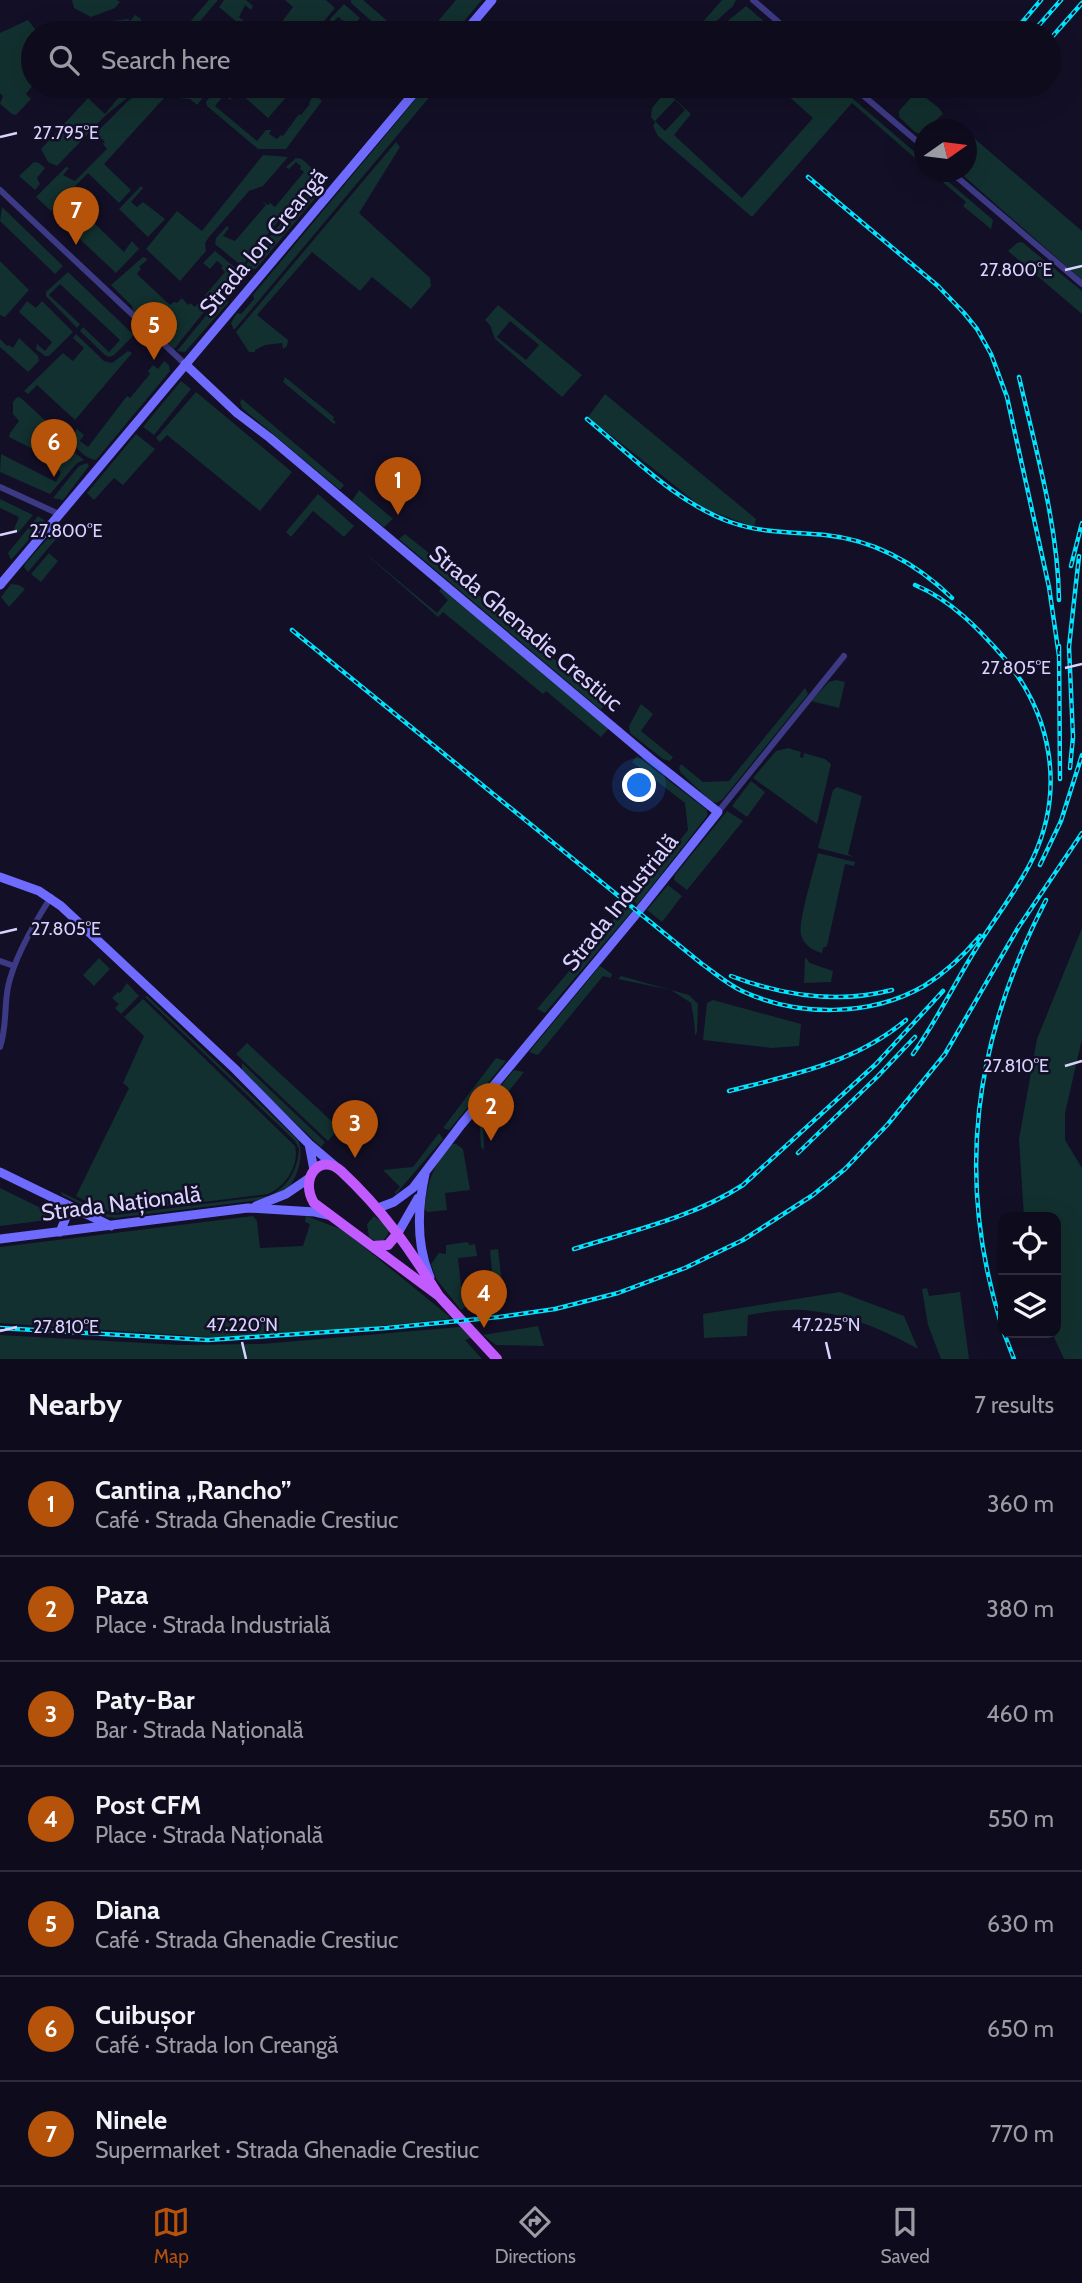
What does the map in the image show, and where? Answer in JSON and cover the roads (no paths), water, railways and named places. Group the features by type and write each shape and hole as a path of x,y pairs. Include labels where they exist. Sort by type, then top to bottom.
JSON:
{"main road":[{"name":"Strada Națională","path":"439,1296 314,1203 309,1194 311,1174 324,1166 338,1168 378,1208 398,1233 439,1296 497,1359"},
{"path":"372,1246 388,1245 398,1233"}],"street":[{"path":"474,21 492,0"},
{"path":"753,0 777,21"},
{"name":"Strada Ion Creangă","path":"0,584 410,98"},
{"path":"866,98 914,139"},
{"path":"963,182 1082,284"},
{"name":"Strada Ghenadie Crestiuc","path":"0,190 237,412 718,812"},
{"path":"0,487 59,514"},
{"name":"Strada Industrială","path":"378,1208 403,1196 426,1172 461,1125 640,910 845,656"},
{"path":"0,877 51,897 236,1070 309,1144 338,1168"},
{"path":"0,1046 14,967 51,897"},
{"path":"0,961 14,967"},
{"path":"309,1144 311,1174"},
{"path":"0,1172 111,1226"},
{"name":"Strada Industrială","path":"426,1172 421,1194 421,1246 427,1270 439,1296"},
{"name":"Strada Națională","path":"248,1208 286,1194 311,1174"},
{"name":"Strada Industrială","path":"398,1233 421,1194"},
{"path":"60,1232 65,1220 61,1202"},
{"name":"Strada Națională","path":"0,1240 248,1208 315,1212 331,1216"}],"railway":[{"path":"1023,21 1041,0"},
{"path":"1043,21 1061,0"},
{"path":"1061,27 1082,3"},
{"path":"808,177 938,286 977,329 991,354 1007,397 1049,587 1059,656"},
{"path":"1019,377 1050,516 1059,600"},
{"path":"587,419 672,490 710,513 753,528 825,535 861,542 909,564 952,598"},
{"path":"1071,566 1082,523"},
{"path":"1070,768 1073,737 1069,647 1079,556"},
{"path":"913,1054 1033,858 1043,832 1051,780 1043,729 1021,681 1005,659 964,616 915,585"},
{"path":"292,630 702,964 742,991 786,1006 810,1009 834,1010 881,1004 932,981 980,936"},
{"path":"1059,646 1060,779"},
{"path":"1040,865 1061,821 1082,755"},
{"path":"0,1328 208,1340 387,1328 555,1309 618,1293 685,1268 743,1240 813,1195 845,1169 888,1124 945,1054 1018,928 1082,833"},
{"path":"998,1311 988,1274 979,1218 976,1164 979,1111 988,1058 1002,1005 1021,952 1046,900"},
{"path":"731,976 770,988 831,997 892,990"},
{"path":"574,1249 682,1215 743,1185 876,1064 943,991"},
{"path":"729,1091 822,1066 866,1047 906,1020"},
{"path":"798,1153 915,1037"},
{"path":"1006,1338 1014,1359"}],"place":[{"name":"Ninele","path":"76,245"},
{"name":"Diana","path":"154,360"},
{"name":"Cuibușor","path":"54,477"},
{"name":"Cantina „Rancho”","path":"398,515"},
{"name":"Paza","path":"491,1141"},
{"name":"Paty-Bar","path":"355,1158"},
{"name":"Post CFM","path":"484,1328"}]}
